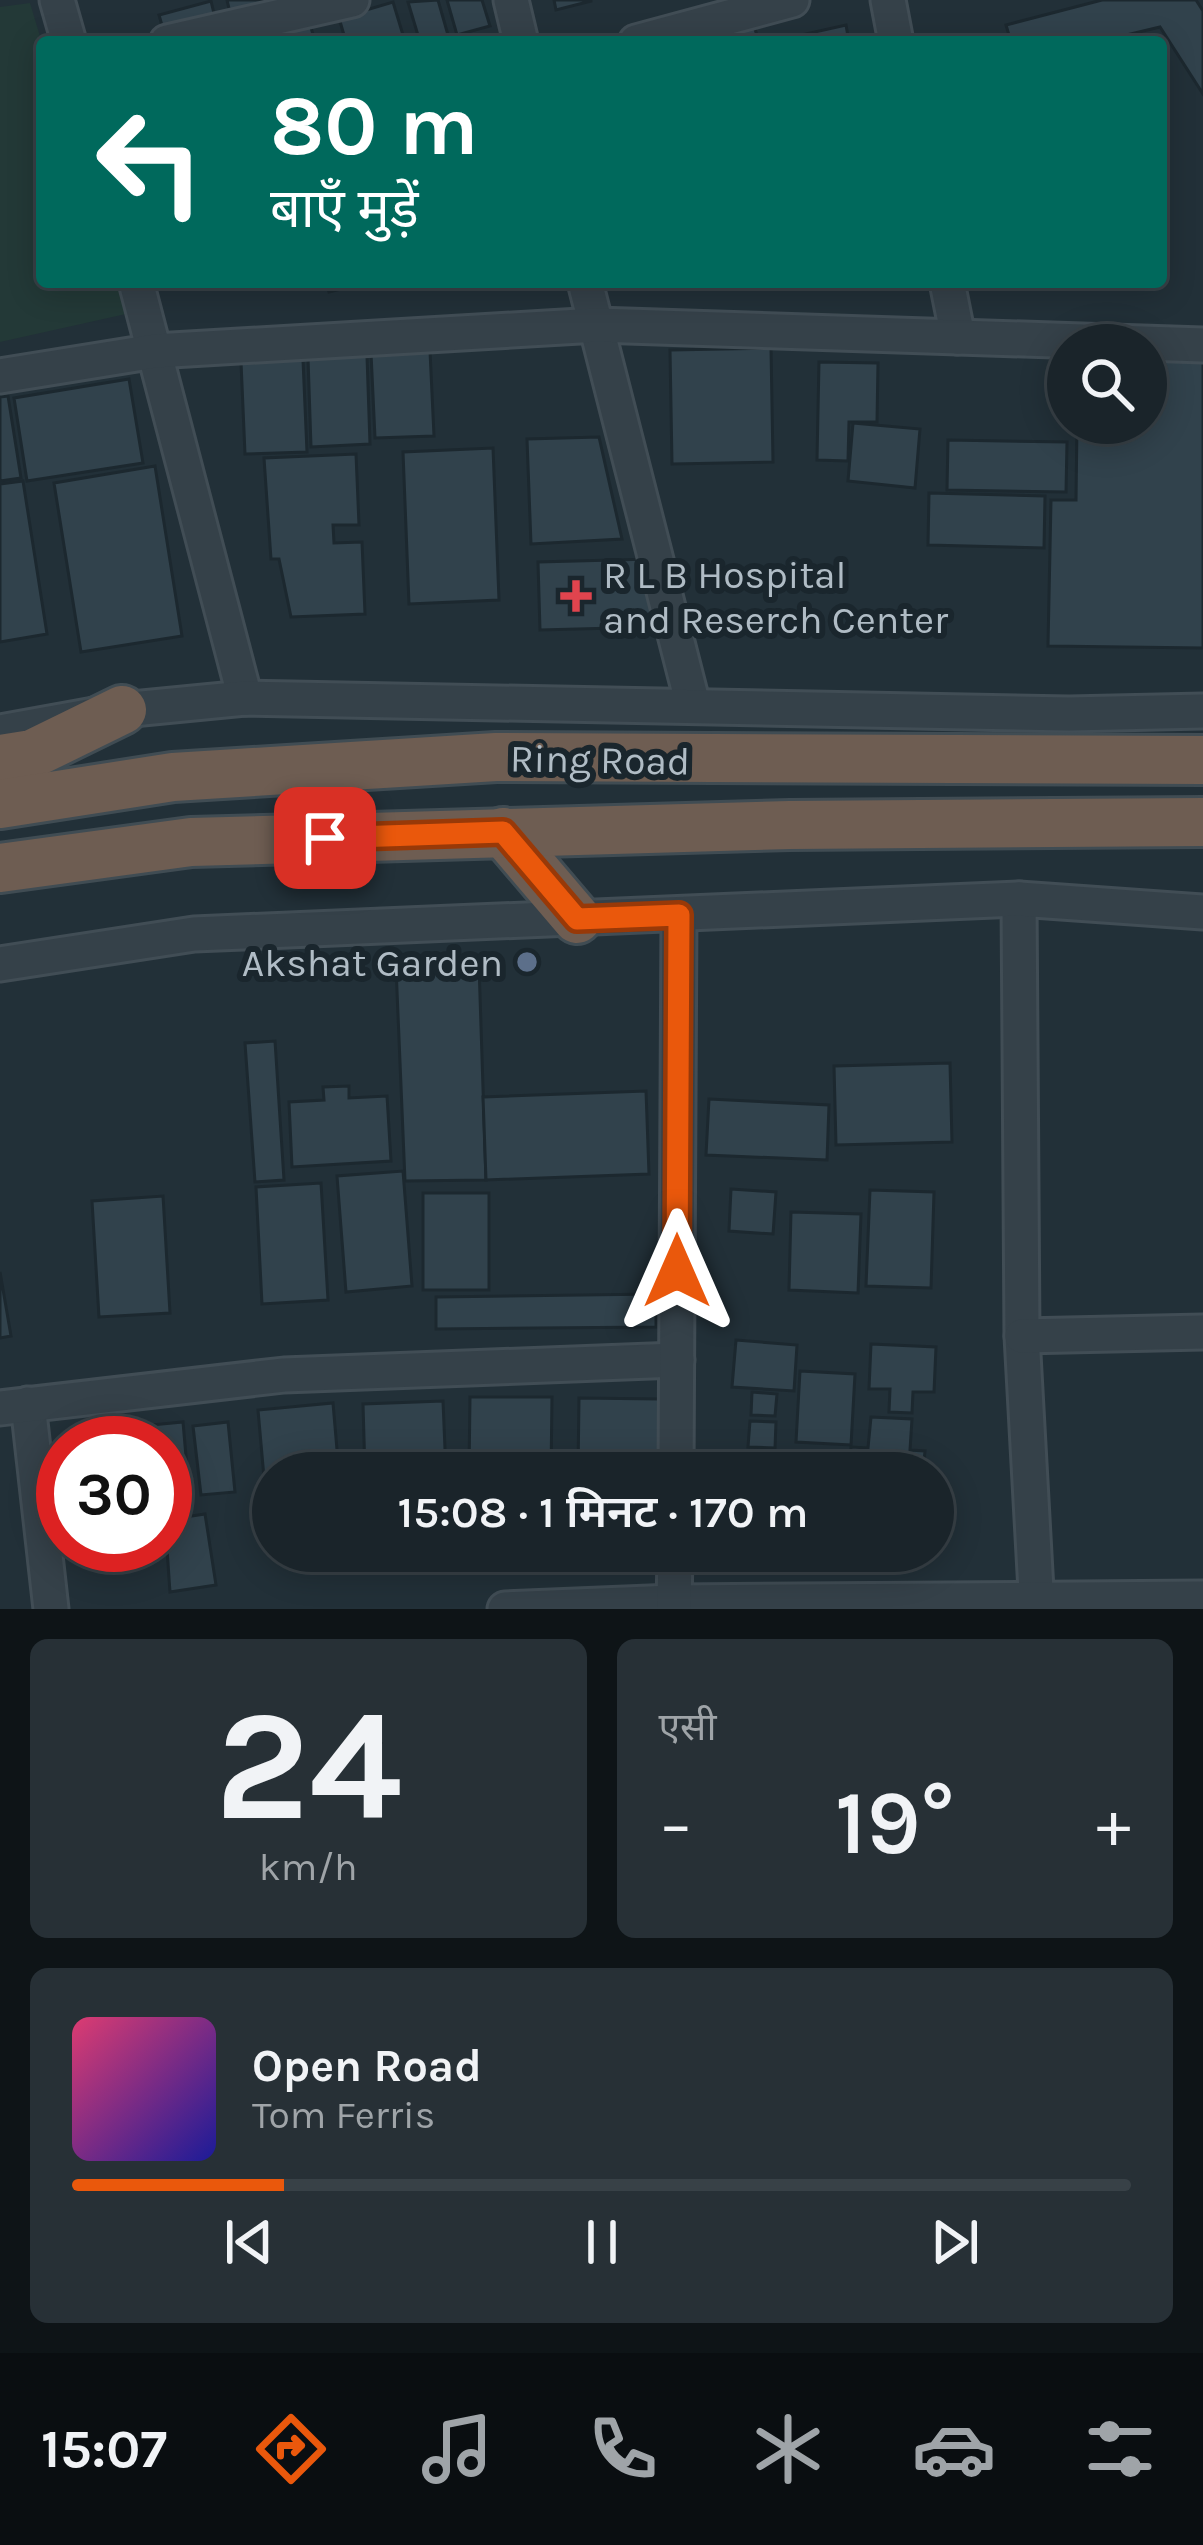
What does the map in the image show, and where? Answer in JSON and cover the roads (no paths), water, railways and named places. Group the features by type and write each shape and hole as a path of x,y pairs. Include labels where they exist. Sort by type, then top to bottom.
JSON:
{"highway":[{"path":"0,759 32,754 122,710"},
{"name":"Ring Road","path":"0,804 173,777 496,757 1203,760"},
{"name":"Ring Road","path":"0,868 191,842 790,825 1203,822"},
{"path":"503,832 577,919"}],"street":[{"path":"57,0 67,36"},
{"path":"193,36 352,0"},
{"path":"511,0 519,36"},
{"path":"658,36 792,0"},
{"path":"888,0 895,36"},
{"path":"138,288 245,698"},
{"path":"587,288 693,705"},
{"path":"947,288 958,337"},
{"path":"0,376 155,351 597,325 1203,345"},
{"path":"0,732 122,710 245,698 1069,714 1203,711"},
{"path":"0,964 194,934 1019,899 1203,912"},
{"path":"1019,899 1022,1336 1037,1605"},
{"path":"676,1452 679,915"},
{"path":"1022,1336 1203,1332"},
{"path":"51,1609 14,1406 284,1375 677,1360"},
{"path":"674,1605 675,1572"},
{"path":"505,1609 1037,1605 1203,1598"}],"place":[{"name":"R L B Hospital and Reserch Center","path":"576,596"},
{"name":"Akshat Garden","path":"527,962"}]}
